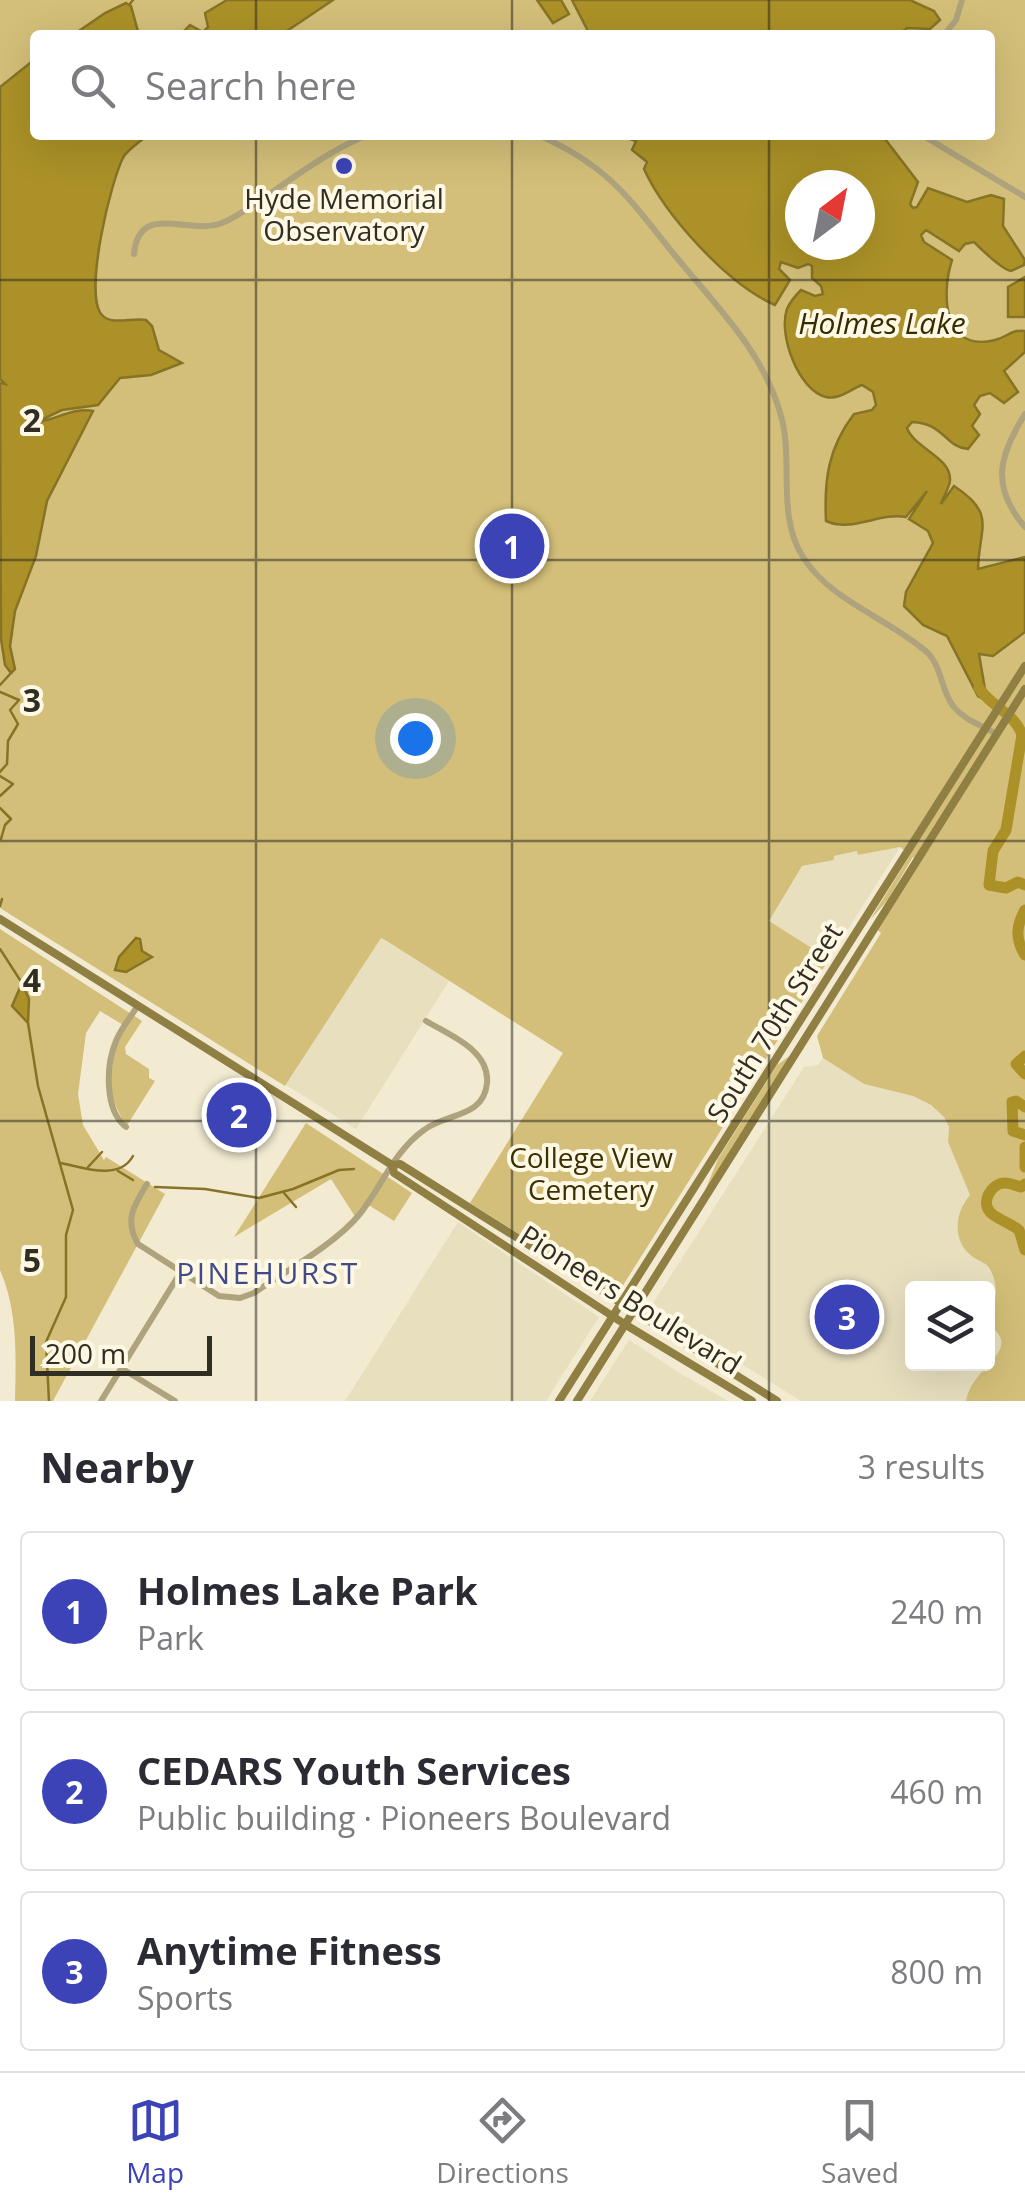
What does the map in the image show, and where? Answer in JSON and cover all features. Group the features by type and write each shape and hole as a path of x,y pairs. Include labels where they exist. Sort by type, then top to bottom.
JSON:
{"main road":[{"name":"South 70th Street","path":"559,1401 1025,666"},
{"name":"South 70th Street","path":"578,1401 1025,688"},
{"name":"Pioneers Boulevard","path":"0,919 777,1401"},
{"name":"Pioneers Boulevard","path":"392,1165 394,1173 626,1326 752,1401"}],"street":[{"path":"948,30 956,20 962,0"},
{"path":"134,254 137,238 150,225 161,222 204,228 227,222 328,154 357,140"},
{"path":"548,140 576,154 613,183 741,335 764,371 783,420 788,514 802,556 826,581 928,652 937,664 951,704 975,724 996,734"},
{"path":"930,140 1025,197"},
{"path":"1025,414 1007,444 1001,474 1008,503 1025,527"},
{"path":"975,724 979,738"},
{"path":"126,1127 115,1116 110,1102 113,1051 138,1004"},
{"path":"148,1184 131,1213 132,1232 145,1250 224,1297 240,1298 254,1292 355,1220 392,1165 424,1129 469,1112 480,1102 486,1090 485,1067 478,1054 426,1021"},
{"path":"100,1401 180,1273"},
{"path":"122,1368 175,1401"}],"shaded area":[{"path":"900,847 829,959 768,921 802,866 858,851 859,855"},
{"path":"381,938 449,981 356,1129 286,1085"},
{"path":"823,1058 864,1084 913,1096 931,1105 949,1127 948,1142 970,1195 963,1203 974,1258 990,1266 995,1281 905,1281 905,1371 988,1371 977,1378 966,1401 801,1401 654,1310 652,1305 804,1067 818,1065"},
{"path":"458,1222 599,1317 546,1401 345,1401"},
{"path":"995,1327 1012,1338 1001,1362 995,1366"},
{"path":"629,1340 683,1375 728,1401 590,1401"}],"green space":[{"name":"College View Cemetery","path":"0,0 1025,0 1025,1401 966,1401 983,1371 995,1371 995,1356 1001,1343 995,1330 994,1278 988,1266 961,1244 958,1219 970,1195 948,1142 949,1127 944,1117 913,1096 864,1084 823,1058 817,1036 881,933 876,928 917,859 913,857 887,901 870,920 910,855 900,847 858,855 857,851 802,866 769,921 829,959 620,1290 611,1292 470,1203 563,1053 381,938 285,1086 0,908"},
{"path":"0,929 142,1021 125,1047 126,1054 149,1069 149,1078 155,1081 126,1127 110,1094 114,1046 125,1026 100,1011 86,1033 78,1094 83,1125 104,1160 106,1157 165,1194 53,1401 15,1401 13,1318 0,1270"},
{"path":"788,1057 704,1193 718,1159 777,1065"},
{"path":"306,1123 412,1193 394,1221 367,1204 356,1218 331,1179 234,1237"}],"water":[{"path":"227,0 333,0 288,30 205,30 205,13"},
{"path":"537,0 561,0 569,14 553,23"},
{"path":"572,0 910,0 934,11 940,20 930,29 904,30 587,30"},
{"path":"126,3 131,6 138,30 80,30"},
{"path":"30,63 30,140 142,140 124,156 112,188 97,262 97,303 102,315 111,320 146,320 152,326 159,350 182,363 151,375 120,378 98,405 26,421 42,421 76,411 93,411 47,501 36,556 15,611 10,646 15,669 11,673 5,665 1,639 0,383 5,384 0,379 0,87"},
{"name":"Holmes Lake","path":"633,140 886,140 918,182 910,204 913,208 928,188 967,202 991,195 1004,199 1003,226 1025,260 1024,265 1011,271 974,242 959,251 926,230 921,235 924,242 952,260 947,304 950,318 965,338 978,342 1025,331 1025,352 1004,371 1018,392 1004,403 990,393 980,396 974,405 980,414 972,426 979,435 968,449 923,423 912,422 907,428 949,472 950,483 941,504 954,486 981,513 978,569 1025,557 1025,632 993,656 979,654 987,701 978,696 947,636 923,625 904,606 906,592 933,543 928,531 909,519 927,491 906,517 846,525 826,521 827,478 838,439 854,414 872,410 876,405 873,392 862,385 836,397 816,392 793,360 785,332 787,309 801,290 815,296 823,294 812,278 812,266 798,268 781,262 779,269 790,280 775,305 756,295 718,265 682,227 644,169 647,162 632,150 636,141"},
{"path":"1025,277 1025,317 1008,317 1008,287"},
{"path":"136,938 140,939 142,951 152,957 126,972 115,970 119,957"},
{"path":"22,983 29,999 28,1023 12,1006"}],"waterway":[{"path":"129,5 133,0"},
{"path":"0,685 11,673"},
{"path":"979,688 1014,721 1022,735 1006,830 993,851 989,885 1025,885"},
{"path":"0,692 19,700 10,710 18,724 8,741 7,764 0,772"},
{"path":"0,776 13,784 0,796"},
{"path":"0,808 11,819 1,839"},
{"path":"0,906 2,899"},
{"path":"1025,910 1018,932 1025,955"},
{"path":"0,949 22,983"},
{"path":"28,1023 38,1086 73,1210 66,1235 66,1297 46,1342 49,1401"},
{"path":"1025,1056 1016,1064 1025,1074"},
{"path":"1025,1107 1012,1102 1013,1131 1025,1135"},
{"path":"1025,1147 1025,1167"},
{"path":"88,1167 102,1152"},
{"path":"61,1163 110,1171 127,1164 133,1156"},
{"path":"155,1187 205,1189 259,1198 339,1170 354,1169"},
{"path":"118,1171 133,1180"},
{"path":"1025,1184 1000,1184 987,1199 991,1213 1019,1230 1025,1250"},
{"path":"284,1193 296,1207"}],"place":[{"name":"Hyde Memorial Observatory","path":"344,166"},
{"name":"Holmes Lake Park","path":"512,546"},
{"name":"CEDARS Youth Services","path":"239,1115"},
{"name":"Anytime Fitness","path":"847,1317"}],"district":[{"name":"PINEHURST","path":"268,1272"}]}
